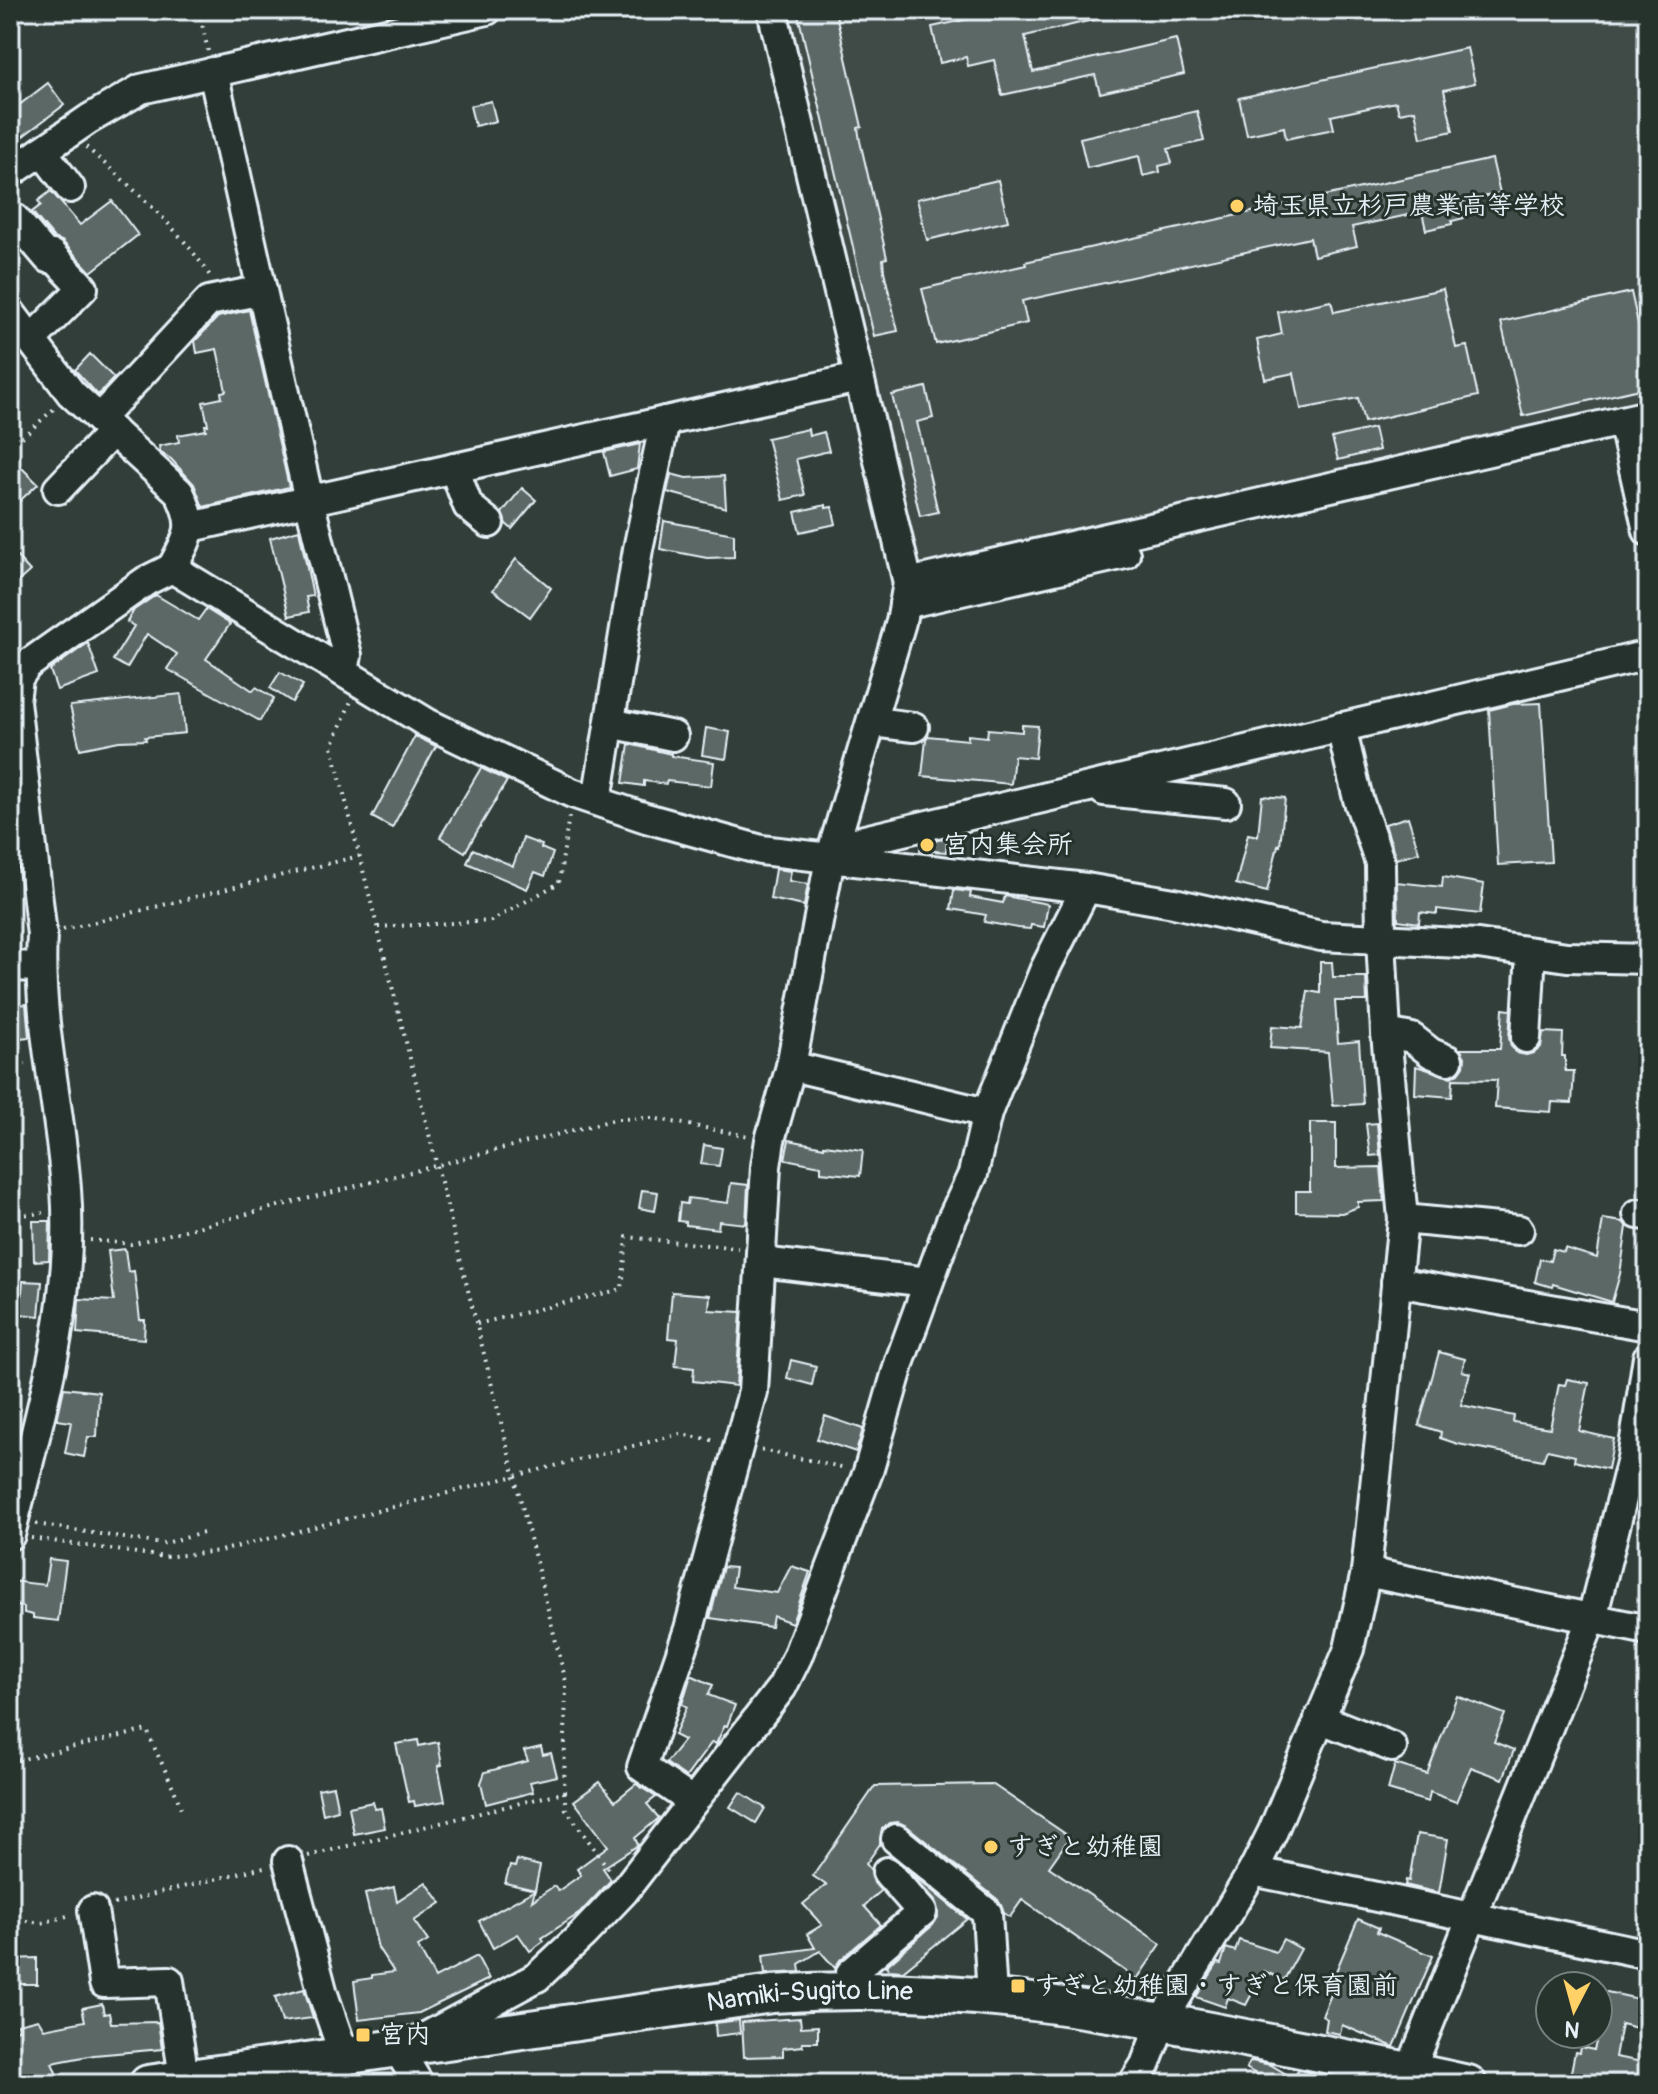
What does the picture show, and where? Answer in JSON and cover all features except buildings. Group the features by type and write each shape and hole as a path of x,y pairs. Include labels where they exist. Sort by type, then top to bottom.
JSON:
{"main road":[{"name":"Namiki-Sugito Line","path":"148,2084 184,2077 338,2065 402,2048 772,1994 850,1990 992,1996 1162,2021 1402,2077 1468,2084"}],"street":[{"path":"10,173 56,169 89,119 141,89 487,10"},
{"path":"693,1802 642,1767 689,1629 753,1392 770,1140 791,1066 833,853 873,722 906,594 772,10"},
{"path":"213,72 351,676"},
{"path":"15,219 48,258 52,255 83,288 31,340"},
{"path":"58,489 106,425 209,301 262,290"},
{"path":"10,312 71,393 179,492 191,527 172,568 146,581 27,665 18,678 16,746 42,935 40,967 48,1060 66,1188 67,1224 65,1289 16,1531"},
{"path":"191,527 858,378"},
{"path":"906,594 1635,418 1648,531"},
{"path":"584,797 610,723 638,549 665,421"},
{"path":"454,468 468,506 489,523"},
{"path":"906,594 1130,553"},
{"path":"172,568 427,723 584,797 761,850 833,853 1086,888 1174,903 1321,936 1478,944 1567,957 1648,959"},
{"path":"833,853 1080,789 1648,655"},
{"path":"873,722 914,727"},
{"path":"610,723 673,736"},
{"path":"1133,2084 1145,2065 1162,2021 1253,1871 1349,1649 1366,1572 1403,1219 1386,1033 1380,863 1358,799 1341,727"},
{"path":"1080,789 1226,803"},
{"path":"419,2084 402,2048 537,1977 583,1934 624,1891 782,1687 797,1657 868,1472 900,1361 950,1223 973,1174 987,1113 1044,971 1086,888"},
{"path":"1526,1038 1531,952"},
{"path":"10,966 40,967"},
{"path":"1386,1033 1412,1038 1431,1053 1448,1060"},
{"path":"791,1066 987,1113"},
{"path":"1403,1219 1519,1230"},
{"path":"762,1256 928,1282"},
{"path":"1396,1282 1648,1326"},
{"path":"1402,2077 1416,2056 1592,1618 1632,1459 1648,1357"},
{"path":"1366,1572 1648,1630"},
{"path":"1319,1718 1392,1747"},
{"path":"896,1839 987,1913 992,1996"},
{"path":"288,1861 338,2065"},
{"path":"1253,1871 1648,1954"},
{"path":"850,1990 851,1973 922,1912 887,1872"},
{"path":"93,1910 104,1983 169,1981 184,2077"}],"path":[{"path":"199,10 213,72"},
{"path":"56,169 82,143 168,221 199,258 224,298"},
{"path":"10,448 71,393"},
{"path":"351,676 332,746 566,1682 566,1809 624,1891"},
{"path":"377,927 491,921 559,883 584,797"},
{"path":"42,935 359,856"},
{"path":"10,1216 67,1224 131,1244 617,1119 652,1118 770,1140"},
{"path":"477,1324 622,1289 627,1237 762,1256"},
{"path":"16,1531 165,1557 220,1551 680,1434 868,1472"},
{"path":"16,1531 162,1544 203,1533"},
{"path":"10,1762 147,1730 159,1762 179,1799 182,1813"},
{"path":"10,1919 42,1923 564,1792"}],"shaded area":[{"name":"埼玉県立杉戸農業高等学校","path":"778,10 1648,10 1648,401 913,570"}],"waterway":[{"path":"1645,1319 1648,1303"}],"place":[{"name":"埼玉県立杉戸農業高等学校","path":"1237,206"},
{"name":"宮内集会所","path":"927,845"},
{"name":"すぎと幼稚園","path":"991,1847"},
{"name":"すぎと幼稚園・すぎと保育園前","path":"1018,1986"},
{"name":"宮内","path":"363,2035"}]}
